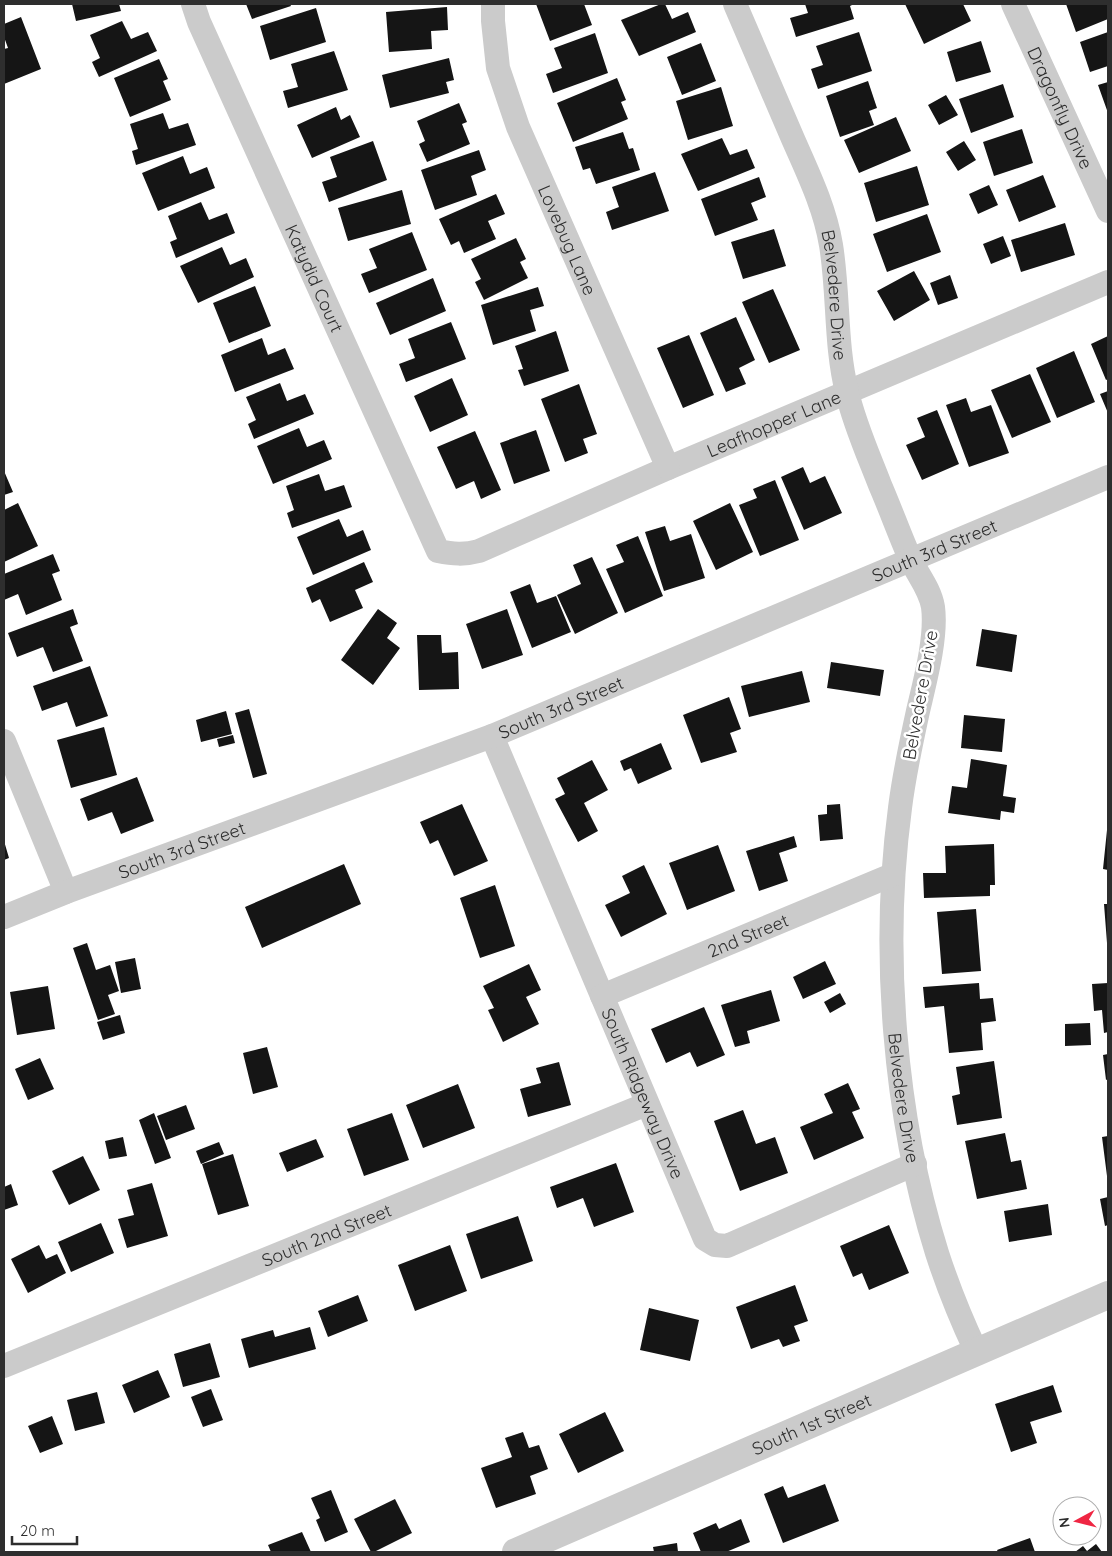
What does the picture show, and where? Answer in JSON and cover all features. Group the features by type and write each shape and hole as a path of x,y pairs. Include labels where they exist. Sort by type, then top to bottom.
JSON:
{"street":[{"name":"Katydid Court","path":"193,4 199,22 438,551"},
{"name":"Lovebug Lane","path":"493,4 498,68 518,127 668,468"},
{"name":"Belvedere Drive","path":"734,4 819,201 831,244 838,341 847,392 865,448 911,561 924,582 933,604 934,626 900,806 892,875 895,1023 904,1106 915,1164 938,1255 958,1311 976,1351"},
{"name":"Dragonfly Drive","path":"1013,4 1108,211"},
{"name":"Leafhopper Lane","path":"438,551 466,555 479,551 668,468 1108,282"},
{"name":"South 3rd Street","path":"4,917 66,892 492,736 911,561 1108,476"},
{"name":"South Ridgeway Drive","path":"492,736 705,1239 715,1245 727,1246 915,1164"},
{"path":"4,741 66,892"},
{"name":"2nd Street","path":"602,996 892,875"},
{"name":"South 2nd Street","path":"4,1366 647,1104"},
{"name":"South 1st Street","path":"516,1552 1108,1294"}],"building":[{"path":"72,4 119,4 121,11 76,21"},
{"path":"246,4 290,4 291,6 252,19"},
{"path":"536,4 584,4 592,25 550,41"},
{"path":"665,4 672,19 688,12 696,32 639,56 621,20"},
{"path":"805,4 854,4 850,6 854,19 796,37 790,18 808,13"},
{"path":"905,4 963,4 971,21 924,44"},
{"path":"1066,4 1108,4 1108,19 1076,32"},
{"path":"447,7 448,30 431,31 432,49 389,52 386,12"},
{"path":"316,8 326,42 270,60 260,26"},
{"path":"21,17 41,69 4,84 4,49 8,48 4,37 4,24"},
{"path":"122,21 131,39 148,32 157,51 99,77 92,62 100,58 90,35"},
{"path":"859,32 872,71 818,89 811,69 823,65 816,46"},
{"path":"1108,32 1108,66 1090,72 1080,42"},
{"path":"595,33 608,73 553,93 546,74 562,68 554,48"},
{"path":"981,41 991,72 956,82 947,52"},
{"path":"701,43 716,81 682,95 667,57"},
{"path":"334,51 348,90 288,108 283,91 298,87 291,64"},
{"path":"449,58 454,80 446,82 449,93 390,108 382,75"},
{"path":"159,59 168,79 163,81 171,100 130,117 114,78"},
{"path":"617,78 626,100 621,102 628,119 573,142 557,103"},
{"path":"868,81 877,108 869,111 874,125 840,137 826,96"},
{"path":"1108,82 1108,113 1098,85"},
{"path":"1003,84 1014,117 971,133 959,99"},
{"path":"721,87 733,126 688,140 676,101"},
{"path":"946,95 958,115 939,125 928,105"},
{"path":"459,103 467,122 462,124 470,144 427,162 419,144 425,141 417,121"},
{"path":"336,107 341,120 350,115 360,137 312,158 297,125"},
{"path":"163,113 169,129 188,123 196,145 136,165 132,151 138,149 130,124"},
{"path":"896,117 911,151 859,173 844,140"},
{"path":"1022,129 1033,163 994,176 983,142"},
{"path":"623,132 629,149 633,148 640,170 596,184 590,168 583,170 575,147"},
{"path":"722,138 730,155 747,149 755,168 698,191 681,154"},
{"path":"373,141 387,180 329,202 322,182 337,177 330,157"},
{"path":"964,141 976,160 958,171 946,152"},
{"path":"479,150 486,170 471,176 477,195 435,210 421,170"},
{"path":"183,156 190,174 207,167 215,188 158,211 142,173"},
{"path":"917,166 929,205 876,222 864,183"},
{"path":"655,172 669,211 612,230 606,212 619,207 612,187"},
{"path":"1043,175 1056,207 1019,222 1006,190"},
{"path":"759,177 766,197 751,203 758,220 715,236 701,199"},
{"path":"989,185 998,205 978,214 969,194"},
{"path":"402,190 411,224 348,241 338,208"},
{"path":"496,194 505,214 488,221 496,239 464,253 459,241 451,245 439,219"},
{"path":"201,202 209,220 227,213 235,233 176,258 170,242 177,239 168,216"},
{"path":"927,214 941,252 887,272 873,234"},
{"path":"1065,223 1075,255 1021,272 1011,240"},
{"path":"774,229 786,266 743,279 731,242"},
{"path":"412,232 427,270 369,293 361,274 377,268 369,249"},
{"path":"1003,236 1011,256 991,264 983,244"},
{"path":"516,238 526,259 520,262 528,278 484,300 475,282 481,279 471,259"},
{"path":"222,247 230,265 246,258 254,277 198,303 180,266"},
{"path":"914,271 930,300 894,321 877,291"},
{"path":"950,275 958,298 938,305 930,283"},
{"path":"433,278 446,311 390,335 376,303"},
{"path":"255,286 271,326 229,343 213,303"},
{"path":"538,287 544,306 530,310 536,331 493,345 481,305"},
{"path":"773,289 800,350 769,363 742,302"},
{"path":"736,317 755,360 739,368 746,384 726,392 700,333"},
{"path":"451,322 466,359 406,382 399,364 415,358 408,339"},
{"path":"556,331 569,371 524,386 518,370 523,369 515,346"},
{"path":"689,335 714,395 683,408 657,348"},
{"path":"1108,336 1108,379 1106,380 1091,344"},
{"path":"262,338 268,355 285,348 294,369 235,392 221,355"},
{"path":"1074,351 1095,402 1057,418 1036,368"},
{"path":"1030,374 1051,422 1012,438 991,390"},
{"path":"452,378 468,415 430,432 414,396"},
{"path":"280,383 287,401 305,394 314,414 254,439 248,424 256,420 246,397"},
{"path":"579,384 597,434 583,439 588,453 565,462 541,399"},
{"path":"1108,391 1108,413 1100,394"},
{"path":"966,398 971,412 991,405 1009,453 969,467 946,405"},
{"path":"937,410 959,464 922,480 906,445 925,437 917,418"},
{"path":"299,428 307,447 324,440 332,459 273,484 257,446"},
{"path":"536,430 550,471 514,484 500,443"},
{"path":"475,431 501,490 481,499 474,481 456,489 437,447"},
{"path":"803,467 810,483 825,476 842,513 804,530 781,477"},
{"path":"4,471 13,492 4,495"},
{"path":"319,474 325,491 344,485 352,507 292,528 287,513 294,510 286,486"},
{"path":"775,480 799,540 760,556 739,505 757,498 753,489"},
{"path":"18,503 38,546 4,562 4,510"},
{"path":"730,503 753,552 716,570 693,521"},
{"path":"339,519 347,537 363,530 371,550 313,575 297,537"},
{"path":"665,526 670,541 691,534 705,578 664,591 645,532"},
{"path":"638,536 663,596 625,613 606,569 624,562 616,545"},
{"path":"53,554 60,571 52,574 62,600 26,615 18,594 4,600 4,574"},
{"path":"592,557 618,613 575,634 557,595 581,584 573,565"},
{"path":"364,562 373,582 355,590 363,608 330,622 320,599 312,603 306,588"},
{"path":"530,584 537,603 556,596 571,632 532,648 510,592"},
{"path":"73,609 78,624 70,627 83,661 53,672 43,647 17,657 8,633"},
{"path":"378,609 397,623 387,638 400,648 373,685 341,660"},
{"path":"507,609 523,655 482,669 466,624"},
{"path":"982,629 1017,635 1012,672 976,666"},
{"path":"417,635 441,635 442,653 458,652 459,689 419,690"},
{"path":"831,662 884,670 880,696 827,688"},
{"path":"90,666 108,716 76,727 67,702 42,711 33,686"},
{"path":"802,671 810,702 749,717 741,686"},
{"path":"729,697 741,729 730,733 737,752 701,763 683,715"},
{"path":"249,709 267,774 253,778 235,713"},
{"path":"226,711 232,734 201,742 196,720"},
{"path":"964,715 1005,719 1002,752 961,748"},
{"path":"104,727 117,775 71,788 57,740"},
{"path":"233,735 235,743 219,747 217,739"},
{"path":"661,743 672,769 638,784 631,768 624,771 620,761"},
{"path":"971,759 1007,765 1003,796 1016,798 1014,813 1001,811 1000,820 948,813 952,786 967,788"},
{"path":"592,760 608,790 584,803 598,831 578,842 555,799 565,794 557,778"},
{"path":"137,777 154,821 121,834 112,812 88,821 80,799"},
{"path":"462,804 488,861 454,876 438,840 430,844 420,822"},
{"path":"840,804 843,839 820,841 818,815 827,814 827,805"},
{"path":"1108,830 1108,870 1103,869"},
{"path":"794,836 797,847 779,853 788,881 759,891 746,851"},
{"path":"4,841 9,858 4,860"},
{"path":"994,844 995,885 990,885 990,896 924,898 923,873 946,873 945,846"},
{"path":"718,845 735,891 687,910 669,863"},
{"path":"344,864 361,904 262,948 245,907"},
{"path":"644,865 667,914 621,937 605,905 630,893 622,876"},
{"path":"495,885 515,946 480,958 460,898"},
{"path":"1104,904 1108,904 1108,943 1107,943"},
{"path":"976,909 981,971 942,974 937,912"},
{"path":"87,943 96,970 110,965 119,991 108,995 115,1014 98,1020 73,948"},
{"path":"135,958 141,989 121,993 115,962"},
{"path":"825,961 836,984 803,999 793,977"},
{"path":"529,964 541,990 526,997 539,1024 503,1042 488,1010 494,1008 483,986"},
{"path":"979,983 980,999 993,998 996,1021 981,1023 983,1050 949,1053 944,1006 925,1008 923,987"},
{"path":"1108,983 1108,1032 1104,1033 1102,1010 1094,1011 1092,984"},
{"path":"48,986 55,1029 17,1035 10,992"},
{"path":"771,990 780,1021 747,1031 750,1043 735,1047 721,1005"},
{"path":"840,993 846,1004 830,1013 824,1002"},
{"path":"704,1007 725,1055 697,1067 690,1052 666,1063 651,1029"},
{"path":"120,1015 125,1033 103,1040 97,1022"},
{"path":"1090,1023 1091,1045 1065,1046 1065,1024"},
{"path":"267,1047 278,1087 253,1094 243,1053"},
{"path":"1108,1054 1108,1079 1106,1080 1103,1055"},
{"path":"40,1058 54,1089 28,1100 15,1069"},
{"path":"994,1061 1002,1118 957,1125 952,1096 960,1094 956,1067"},
{"path":"559,1062 571,1105 528,1117 520,1089 541,1083 536,1068"},
{"path":"848,1083 860,1109 852,1112 864,1138 814,1160 800,1127 833,1113 824,1094"},
{"path":"458,1084 475,1128 423,1148 406,1105"},
{"path":"186,1105 195,1129 166,1140 157,1116"},
{"path":"743,1110 756,1144 775,1137 788,1173 740,1191 714,1121"},
{"path":"154,1113 171,1158 155,1164 139,1120"},
{"path":"392,1113 409,1160 364,1176 347,1129"},
{"path":"1005,1133 1011,1162 1021,1160 1027,1189 977,1199 965,1141"},
{"path":"1108,1136 1108,1176 1107,1176 1102,1137"},
{"path":"123,1137 127,1156 109,1159 105,1141"},
{"path":"316,1139 324,1157 287,1172 279,1153"},
{"path":"219,1142 224,1154 201,1164 196,1151"},
{"path":"233,1154 249,1206 218,1215 202,1164"},
{"path":"83,1156 100,1190 69,1205 52,1171"},
{"path":"616,1163 634,1212 594,1227 583,1198 557,1208 550,1187"},
{"path":"152,1183 168,1236 127,1248 118,1219 134,1215 127,1190"},
{"path":"11,1184 18,1205 4,1210 4,1187"},
{"path":"1108,1197 1108,1225 1105,1226 1100,1199"},
{"path":"1048,1204 1052,1235 1009,1242 1004,1211"},
{"path":"518,1216 533,1261 481,1279 466,1234"},
{"path":"101,1223 114,1253 71,1272 58,1242"},
{"path":"889,1225 909,1273 869,1290 862,1273 853,1277 840,1246"},
{"path":"39,1245 46,1259 57,1254 66,1273 28,1293 11,1259"},
{"path":"450,1245 467,1291 415,1311 398,1265"},
{"path":"795,1285 808,1321 794,1326 800,1341 783,1347 779,1339 751,1349 736,1307"},
{"path":"358,1295 368,1321 328,1337 318,1311"},
{"path":"649,1308 699,1320 690,1361 640,1350"},
{"path":"310,1327 316,1349 249,1368 241,1339 273,1330 275,1337"},
{"path":"210,1343 220,1377 183,1387 174,1354"},
{"path":"158,1370 170,1397 134,1413 122,1385"},
{"path":"1053,1385 1062,1412 1030,1422 1037,1443 1011,1452 995,1404"},
{"path":"211,1389 223,1420 203,1427 191,1397"},
{"path":"97,1392 105,1423 75,1431 67,1400"},
{"path":"605,1412 624,1451 578,1473 559,1434"},
{"path":"52,1416 63,1444 40,1453 28,1426"},
{"path":"523,1432 529,1448 539,1445 548,1469 530,1476 536,1494 496,1508 481,1468 512,1457 505,1438"},
{"path":"825,1484 839,1521 783,1543 764,1494 783,1486 788,1498"},
{"path":"331,1490 348,1532 325,1542 316,1520 320,1518 311,1498"},
{"path":"395,1499 412,1533 371,1552 354,1519"},
{"path":"741,1519 750,1542 726,1552 701,1552 693,1533 716,1523 719,1529"},
{"path":"302,1532 311,1552 271,1552 268,1545"},
{"path":"1030,1538 1035,1552 998,1552 997,1550"},
{"path":"677,1543 678,1552 654,1552 653,1547"},
{"path":"1083,1546 1087,1551 1093,1546 1098,1546 1102,1552 1075,1552"}]}
